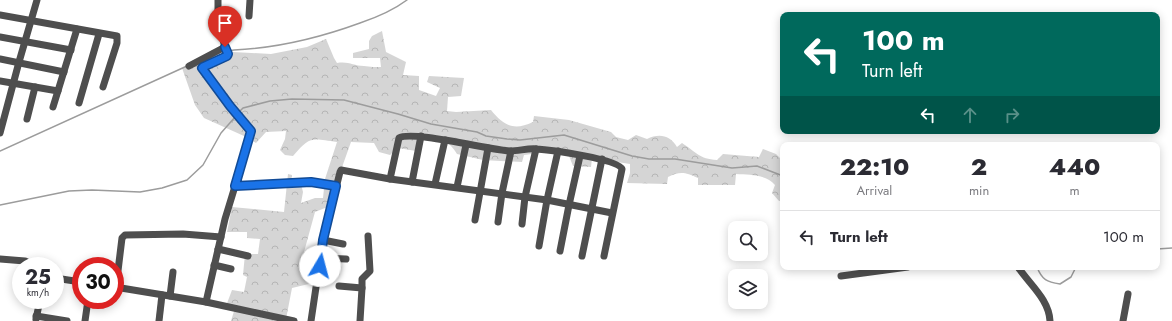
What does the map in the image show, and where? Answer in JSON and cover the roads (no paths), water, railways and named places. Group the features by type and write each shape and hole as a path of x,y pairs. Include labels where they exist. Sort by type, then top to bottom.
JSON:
{"street":[{"path":"0,133 19,62 26,42 36,0"},
{"path":"206,302 221,237 251,134 249,128 230,106 202,68 227,56 227,51 218,22 218,0"},
{"path":"249,16 250,0"},
{"path":"0,15 98,34 117,36 117,43 103,87"},
{"path":"53,107 77,29"},
{"path":"79,103 98,34"},
{"path":"0,37 71,50"},
{"path":"189,66 227,51"},
{"path":"0,59 64,72"},
{"path":"0,81 58,92"},
{"path":"27,119 35,87"},
{"path":"412,182 421,136"},
{"path":"390,179 399,137 421,136 466,145 511,151 536,148 602,159 622,168 604,256"},
{"path":"435,184 445,140"},
{"path":"457,187 466,145"},
{"path":"475,220 488,148"},
{"path":"522,224 525,197 536,148"},
{"path":"498,222 502,193 511,151"},
{"path":"539,246 558,151"},
{"path":"560,251 580,156"},
{"path":"582,256 602,159"},
{"path":"311,321 323,240 336,186 342,170 390,179 547,200 612,213"},
{"path":"235,186 311,182 336,186"},
{"path":"119,257 122,238 125,235 183,234 221,237"},
{"path":"360,321 362,279 370,271 368,236"},
{"path":"323,240 343,244"},
{"path":"218,250 248,256"},
{"path":"321,258 346,259"},
{"path":"0,259 12,260"},
{"path":"214,265 231,270"},
{"path":"841,276 886,270"},
{"path":"1020,270 1042,298 1047,307 1050,321"},
{"path":"170,296 173,272"},
{"path":"339,286 362,288"},
{"path":"124,289 206,302 294,321"},
{"path":"1123,321 1128,294"},
{"path":"158,321 162,295"},
{"path":"38,309 36,319 67,321"},
{"path":"85,321 87,309"}],"waterway":[{"path":"228,51 282,45 329,33 378,16 397,7 407,0"},
{"path":"208,60 225,53"},
{"path":"0,151 187,66"},
{"path":"238,113 243,108 270,101 292,99 344,100 431,124 477,132 486,136 520,140 564,135 632,156 649,159 675,159 732,168 757,166 780,175"},
{"path":"0,205 69,191 92,190 140,192 162,188 187,180 203,165 221,133 236,116"},
{"path":"1160,249 1172,248"},
{"path":"1038,270 1046,280 1060,284 1071,277 1074,270"}]}
